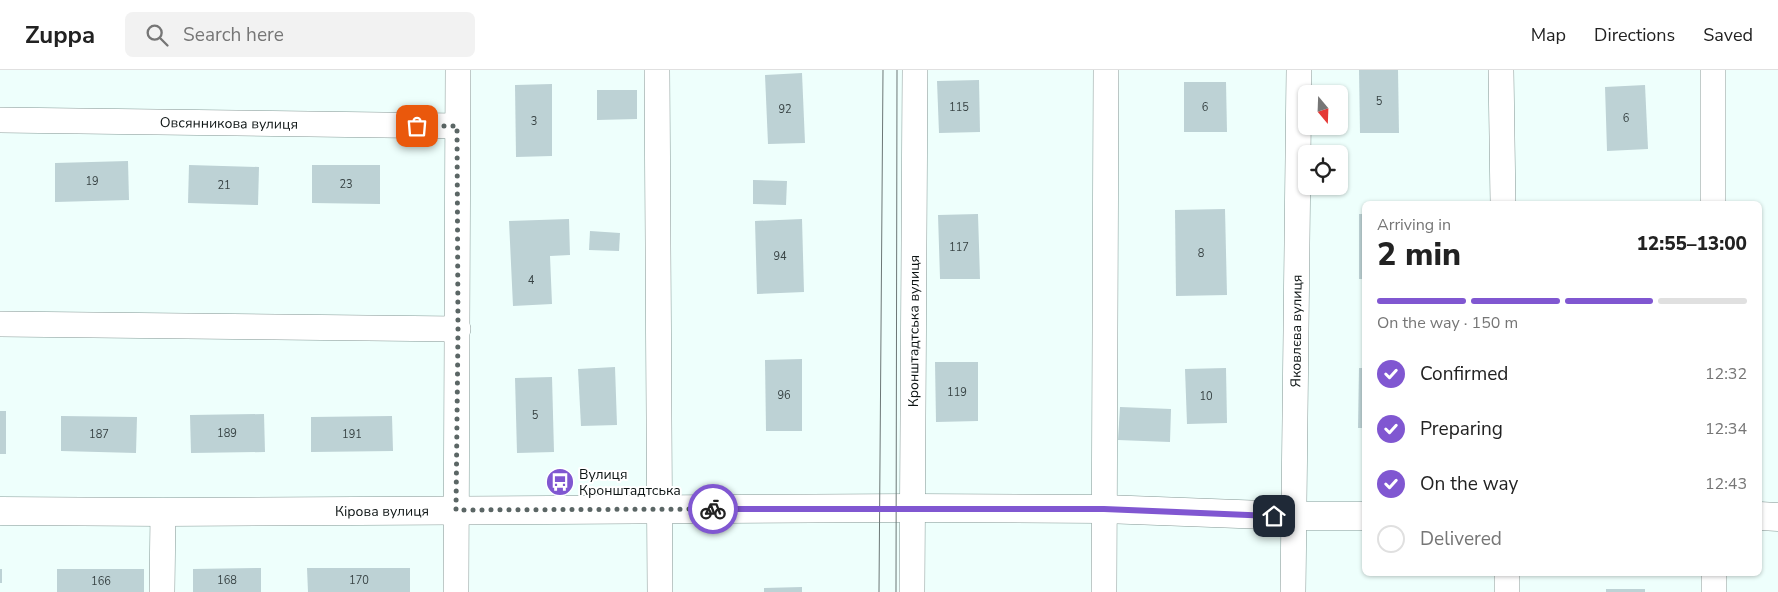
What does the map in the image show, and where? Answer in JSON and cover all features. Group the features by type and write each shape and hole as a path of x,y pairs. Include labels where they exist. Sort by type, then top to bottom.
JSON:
{"main road":[{"name":"Кірова вулиця","path":"0,511 163,512 912,508 1104,509 1293,516 1362,516"},
{"path":"1762,516 1778,517"}],"street":[{"path":"456,592 458,70"},
{"path":"657,70 660,592"},
{"name":"Кронштадтська вулиця","path":"912,592 914,70"},
{"path":"1104,592 1106,70"},
{"name":"Яковлєва вулиця","path":"1293,592 1300,70"},
{"path":"1501,70 1503,201"},
{"path":"1713,70 1713,201"},
{"name":"Овсянникова вулиця","path":"0,120 457,126"},
{"path":"0,324 458,329"},
{"path":"162,592 163,512"},
{"path":"1507,576 1507,592"},
{"path":"1714,576 1714,592"}],"building":[{"path":"1359,70 1398,70 1399,133 1360,133"},
{"path":"802,73 805,143 768,144 765,75"},
{"path":"979,80 980,132 939,133 937,81"},
{"path":"1184,82 1226,82 1227,132 1184,132"},
{"path":"552,84 552,156 516,157 515,85"},
{"path":"1645,85 1648,149 1607,151 1605,87"},
{"path":"597,90 637,90 637,119 597,120"},
{"path":"128,161 129,200 55,202 55,163"},
{"path":"189,165 259,167 258,205 188,203"},
{"path":"312,165 380,165 380,204 312,203"},
{"path":"753,180 787,181 786,205 753,204"},
{"path":"1225,209 1227,295 1176,296 1175,210"},
{"path":"978,214 980,279 940,279 938,215"},
{"path":"1359,214 1362,214 1362,279 1359,279"},
{"path":"569,219 570,255 550,256 552,304 513,306 509,221"},
{"path":"802,219 804,292 757,294 755,221"},
{"path":"590,231 620,233 619,251 589,250"},
{"path":"802,359 802,431 766,431 765,360"},
{"path":"935,362 978,362 978,421 936,422"},
{"path":"615,367 617,425 581,426 578,369"},
{"path":"1226,368 1227,423 1187,424 1185,369"},
{"path":"1359,368 1362,368 1362,428 1358,428"},
{"path":"552,377 554,452 517,453 515,378"},
{"path":"1120,407 1171,409 1170,442 1118,440"},
{"path":"0,411 6,411 6,454 0,454"},
{"path":"264,414 265,452 191,453 190,415"},
{"path":"61,416 137,417 136,453 61,451"},
{"path":"392,416 393,451 311,452 311,417"},
{"path":"261,568 261,592 193,592 193,569"},
{"path":"307,568 410,568 410,592 308,592"},
{"path":"0,569 2,569 2,583 0,583"},
{"path":"57,569 144,569 144,592 57,592"},
{"path":"802,587 802,592 764,592 764,588"},
{"path":"1606,589 1645,589 1645,592 1606,592"}],"tram line":[{"path":"879,592 883,70"},
{"path":"896,592 897,70"}],"way so far":[{"path":"417,126 457,126 458,329 456,510 713,509"}],"place":[{"name":"Вулиця Кронштадтська","path":"560,482"}],"route":[{"path":"713,509 1104,509 1274,516"}]}
